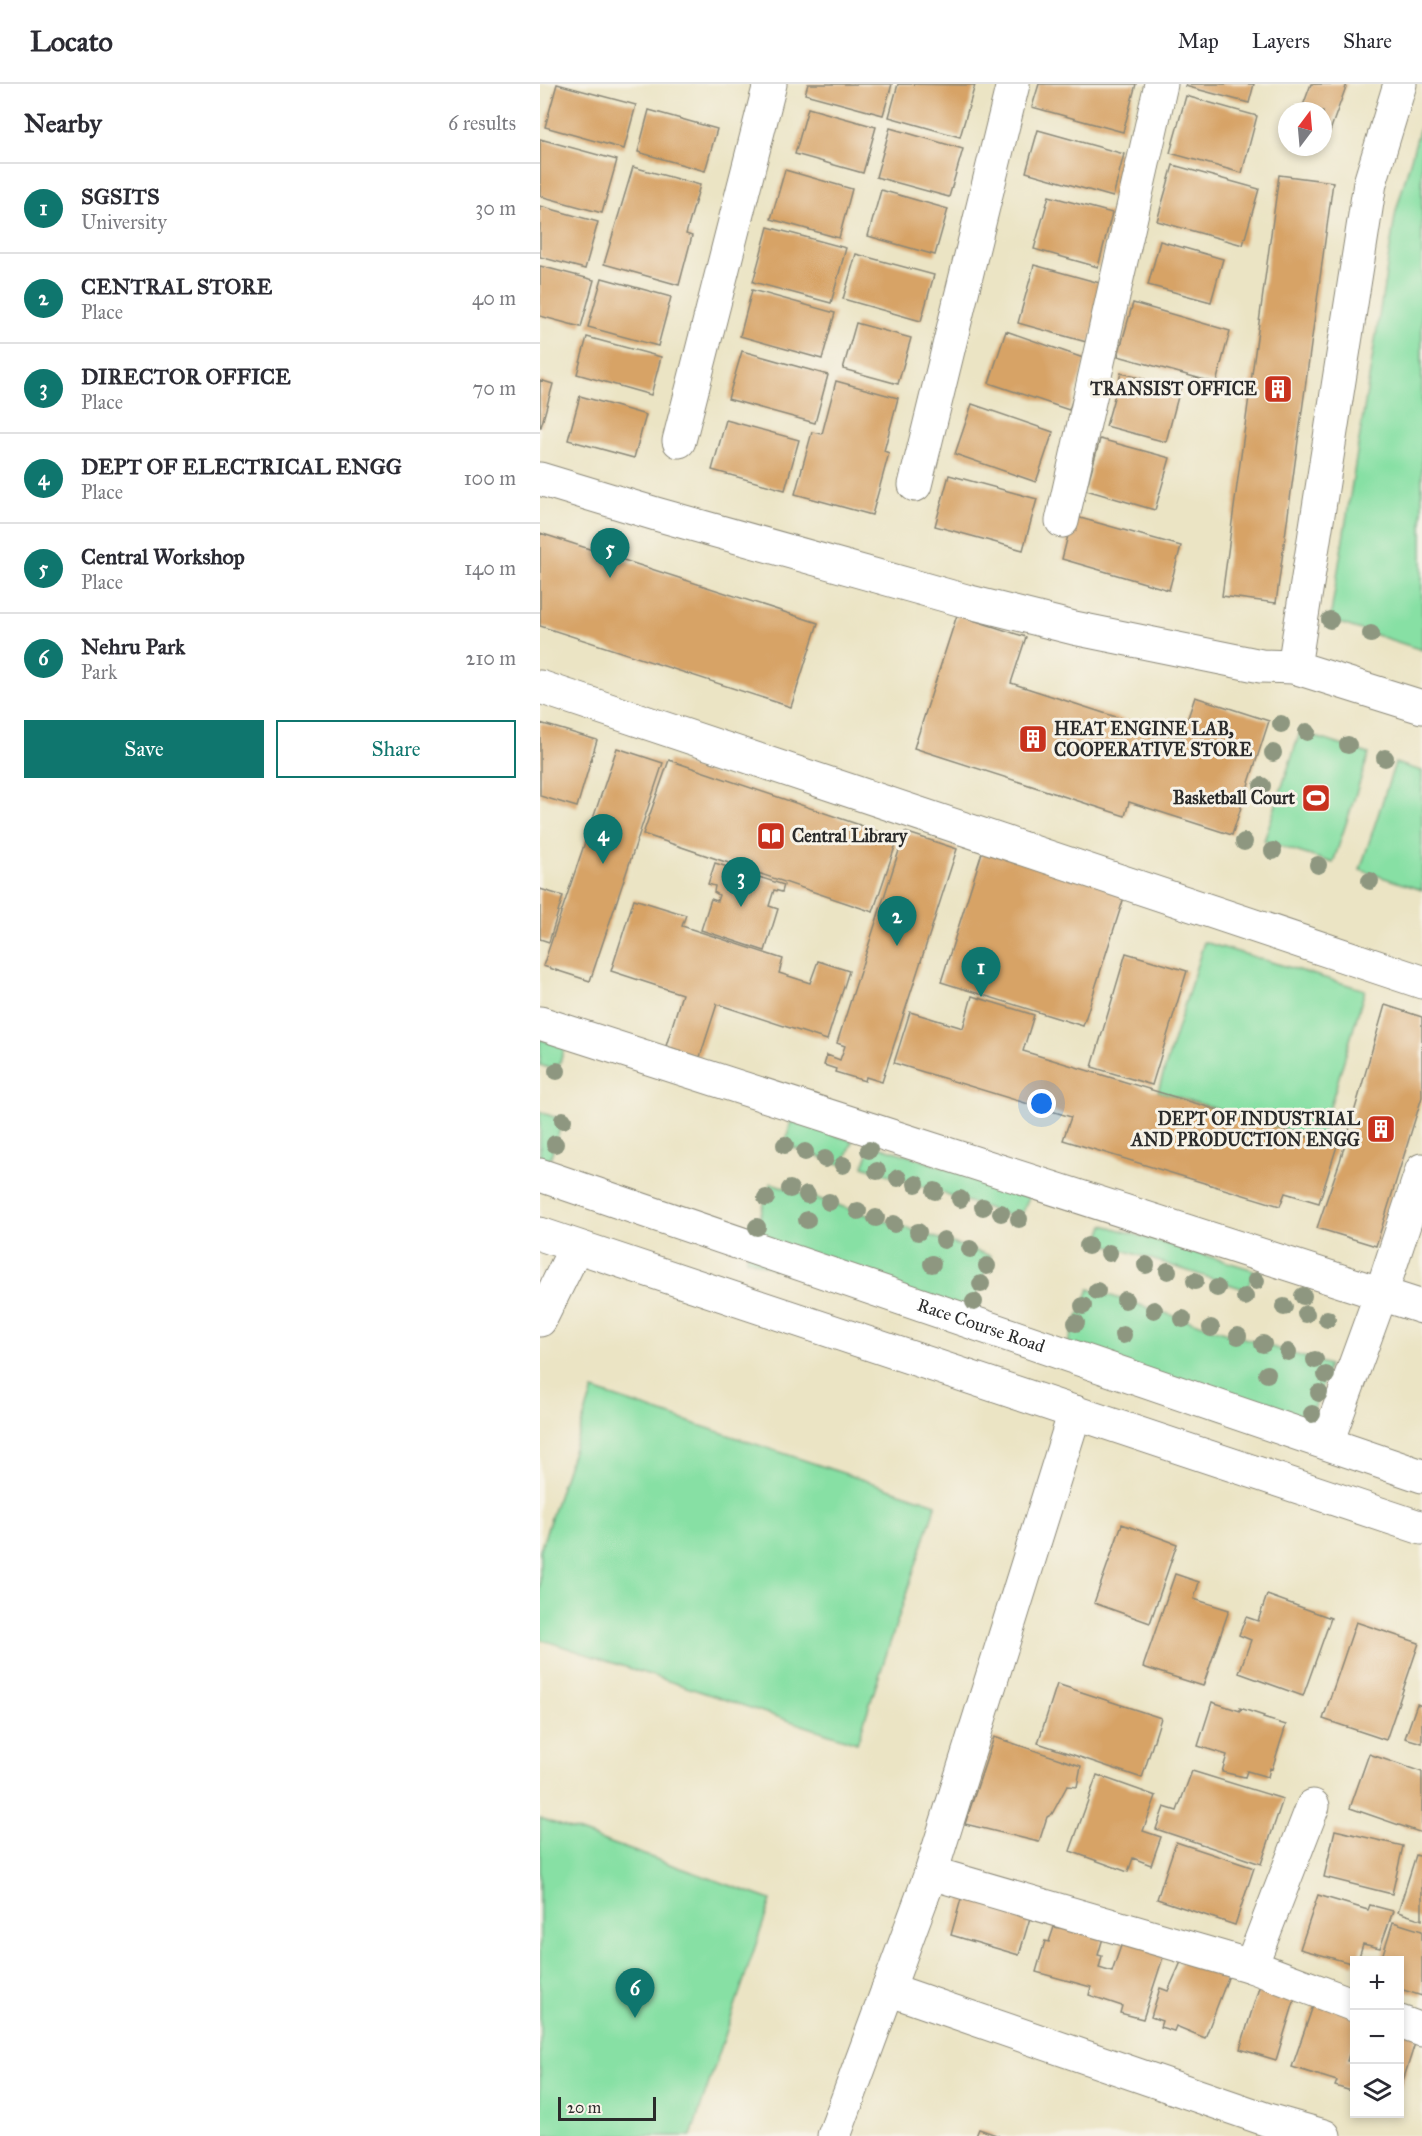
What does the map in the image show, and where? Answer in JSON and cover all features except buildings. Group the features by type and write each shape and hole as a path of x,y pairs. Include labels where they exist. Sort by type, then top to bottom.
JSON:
{"street":[{"path":"680,441 770,84"},
{"path":"915,485 1013,84"},
{"path":"1062,521 1161,84"},
{"path":"1294,667 1370,183 1400,84"},
{"path":"540,479 679,521 966,601 1074,628 1261,666 1294,667 1422,707"},
{"path":"540,687 1422,982"},
{"path":"540,1023 1422,1307"},
{"path":"1327,1442 1381,1294 1422,1170"},
{"name":"Race Course Road","path":"540,1175 1422,1476"},
{"path":"540,1234 1422,1528"},
{"path":"540,1320 576,1246"},
{"path":"834,2136 931,1873 1075,1412"},
{"path":"1251,1966 1313,1806"},
{"path":"931,1873 1251,1966 1350,2003"},
{"path":"888,1989 1266,2128 1324,2136"},
{"path":"1404,2023 1422,2030"}],"green space":[{"path":"1422,120 1422,650 1330,620 1396,211"},
{"name":"Basketball Court","path":"1300,732 1369,754 1333,863 1264,841"},
{"path":"1395,763 1422,771 1422,890 1360,870"},
{"path":"1204,942 1365,990 1320,1140 1158,1091"},
{"path":"540,1039 565,1047 557,1071 540,1065"},
{"path":"540,1112 563,1120 540,1189"},
{"path":"791,1121 853,1141 843,1165 785,1145"},
{"path":"872,1144 1030,1195 1019,1219 863,1166"},
{"path":"771,1183 991,1256 963,1332 746,1259"},
{"path":"1104,1225 1254,1270 1247,1290 1098,1242"},
{"path":"1089,1289 1329,1365 1302,1445 1060,1363"},
{"path":"593,1390 936,1504 857,1743 540,1639 540,1551"},
{"path":"540,1818 771,1900 691,2136 540,2136"}],"place":[{"name":"TRANSIST OFFICE","path":"1278,389"},
{"name":"Central Workshop","path":"610,578"},
{"name":"HEAT ENGINE LAB, COOPERATIVE STORE","path":"1033,739"},
{"name":"Basketball Court","path":"1316,798"},
{"name":"Central Library","path":"771,836"},
{"name":"DEPT OF ELECTRICAL ENGG","path":"603,864"},
{"name":"DIRECTOR OFFICE","path":"741,907"},
{"name":"CENTRAL STORE","path":"897,946"},
{"name":"SGSITS","path":"981,997"},
{"name":"DEPT OF INDUSTRIAL AND PRODUCTION ENGG","path":"1381,1129"},
{"name":"Nehru Park","path":"635,2018"}]}
